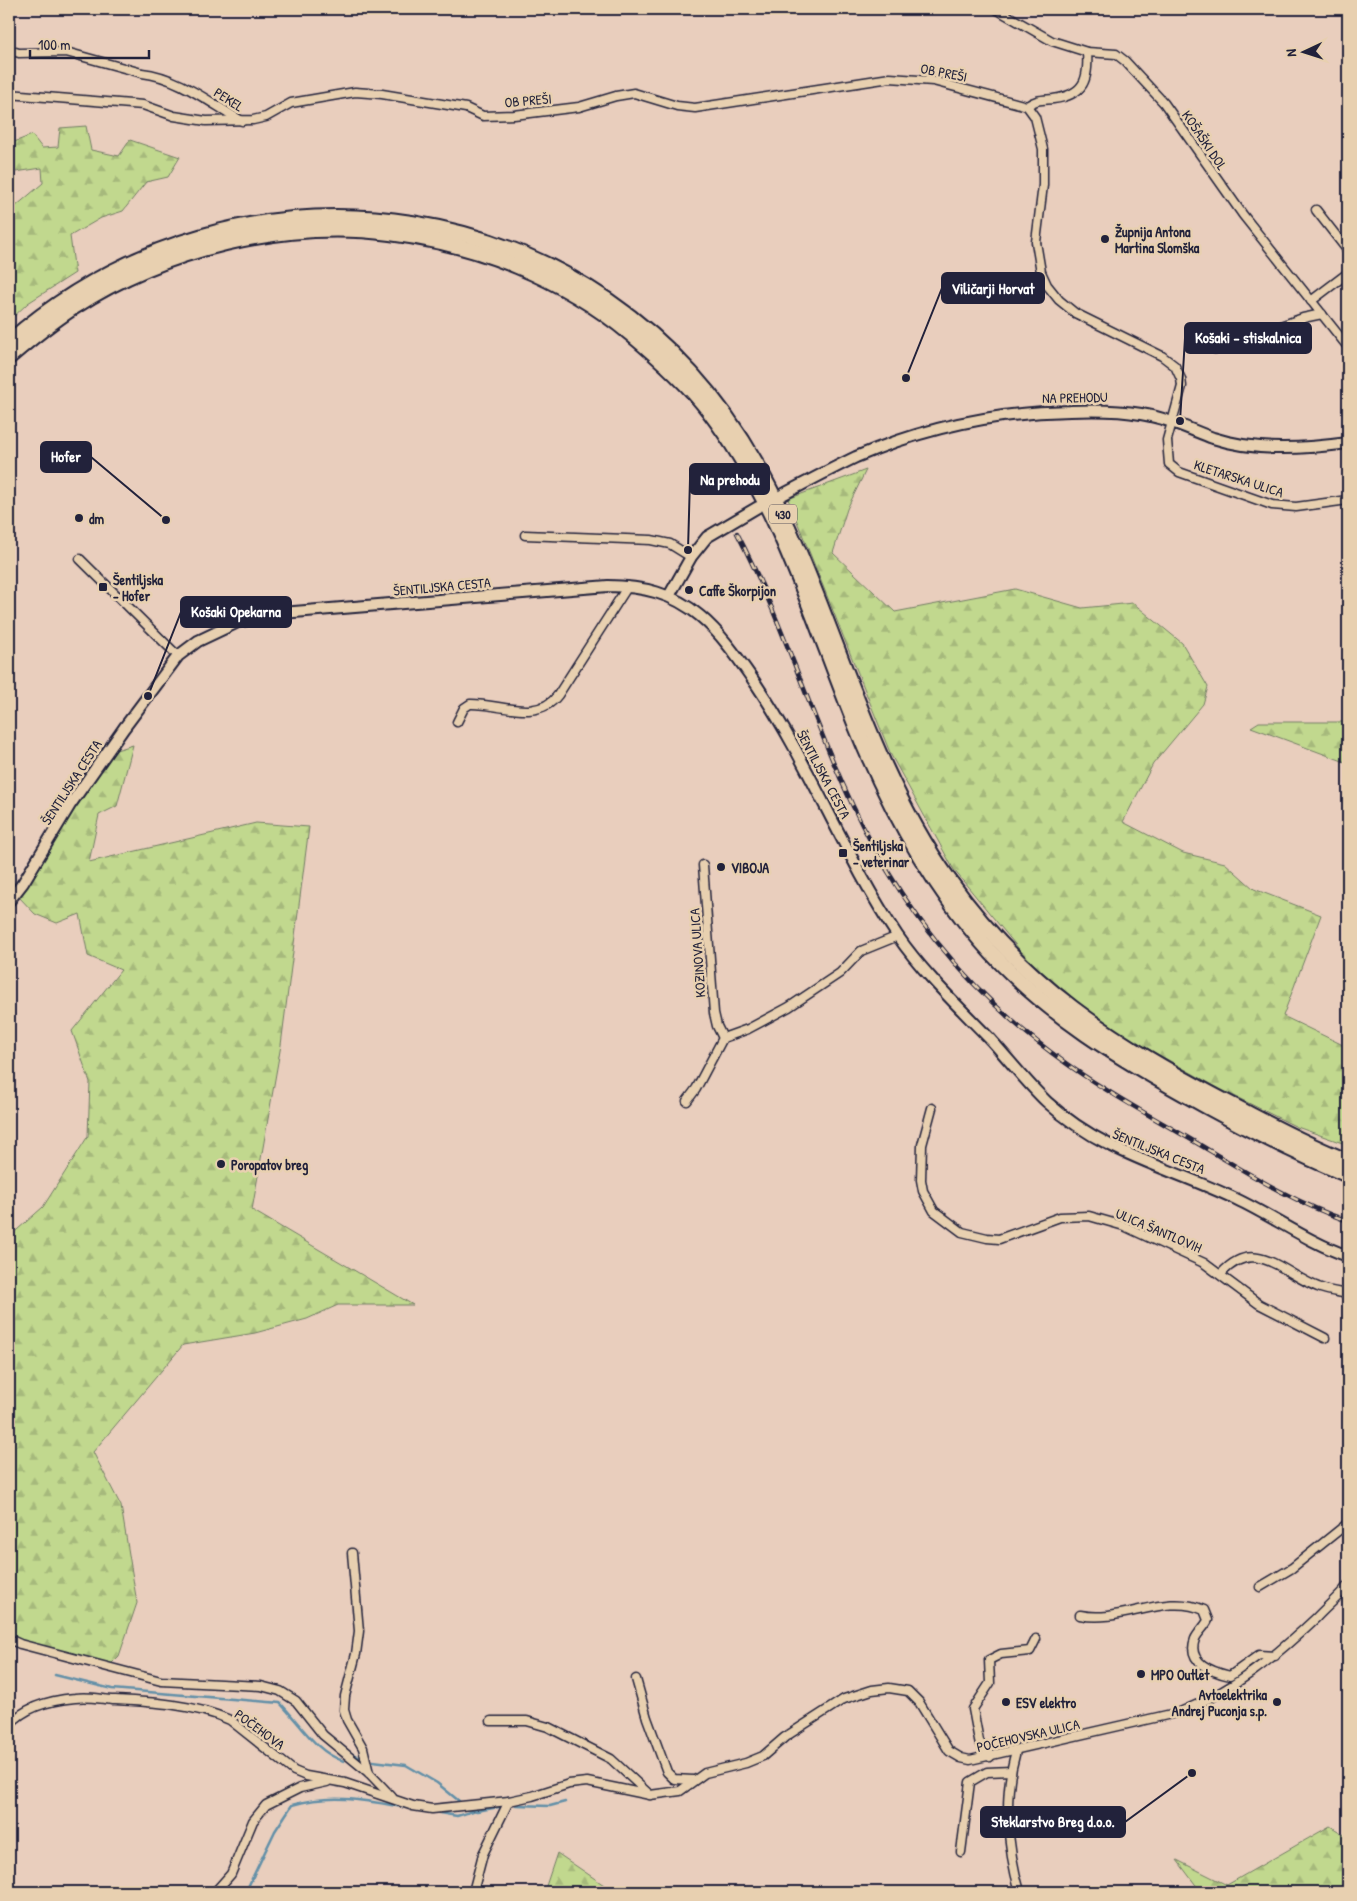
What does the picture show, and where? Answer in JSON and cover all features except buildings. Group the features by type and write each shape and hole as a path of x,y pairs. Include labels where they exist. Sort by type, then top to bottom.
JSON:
{"highway":[{"name":"430","path":"9,342 31,323 71,295 110,272 156,251 210,233 300,217 375,218 452,231 493,243 528,257 581,284 613,304 648,332 677,359 708,393 737,433 786,521 893,783 915,825 948,879 990,933 1043,986 1076,1013 1119,1043 1255,1118 1348,1161"},
{"name":"430","path":"9,357 77,304 118,282 204,248 248,237 301,230 377,231 422,237 488,254 555,282 610,316 669,365 708,410 739,454 777,530 805,594 880,781 907,834 938,884 981,941 1034,994 1071,1025 1113,1054 1234,1121 1310,1159 1348,1175"}],"street":[{"name":"KOŠAŠKI DOL","path":"996,9 1052,41 1087,52 1116,54 1125,61 1181,124 1243,215 1348,348"},
{"name":"PEKEL","path":"9,50 19,53 66,52 142,73 154,74 177,82 242,121"},
{"path":"1087,52 1088,72 1080,89 1064,97 1034,101 1027,106 1035,117 1043,149 1043,185 1036,242 1041,272 1047,285 1059,300 1075,314 1162,356 1175,366 1182,386 1172,421"},
{"name":"OB PREŠI","path":"242,121 266,117 291,102 355,92 382,94 466,108 483,116 514,115 580,108 616,96 634,93 678,106 696,108 890,78 933,81 1027,106"},
{"name":"PEKEL","path":"9,94 143,106 174,116 206,121 242,121"},
{"path":"1316,210 1348,251"},
{"path":"1311,301 1348,273"},
{"path":"1215,349 1303,318 1322,314"},
{"name":"NA PREHODU","path":"782,495 857,457 884,447 964,422 1034,412 1114,410 1172,421 1215,438 1245,445 1313,448 1348,443"},
{"name":"KLETARSKA ULICA","path":"1172,421 1167,440 1167,455 1169,464 1180,472 1272,505 1296,507 1348,500"},
{"path":"669,596 691,557 707,537 758,507"},
{"path":"525,535 651,540 670,544 691,557"},
{"path":"80,560 178,656"},
{"name":"ŠENTILJSKA CESTA","path":"9,901 28,875 70,805 127,724 178,656 198,641 238,622 282,613 608,586 648,589 669,596 700,615 719,635 750,674 798,755 866,885 898,936 946,994 1044,1099 1076,1126 1113,1148 1216,1190 1319,1244 1348,1256"},
{"path":"457,722 464,708 470,704 534,710 548,706 558,695 628,586"},
{"name":"KOZINOVA ULICA","path":"703,865 714,1013 717,1026 724,1038"},
{"path":"687,1101 696,1089 724,1038 748,1029 789,1007 840,973 861,951 898,936"},
{"name":"ULICA ŠANTLOVIH","path":"932,1108 922,1145 921,1180 923,1191 934,1211 962,1232 999,1239 1060,1217 1089,1216 1124,1226 1204,1263 1221,1274 1258,1304 1325,1338"},
{"path":"1221,1274 1238,1259 1249,1256 1278,1266 1318,1288 1348,1294"},
{"path":"1260,1587 1292,1568 1348,1524"},
{"path":"352,1553 359,1631 356,1654 345,1696 344,1710 347,1720 363,1748 369,1773"},
{"name":"POČEHOVSKA ULICA","path":"330,1781 357,1786 394,1799 432,1809 509,1801 569,1784 587,1782 650,1794 680,1791 693,1780 714,1769 746,1763 762,1756 785,1737 844,1699 872,1690 889,1688 908,1691 919,1702 949,1751 961,1758 970,1760 990,1757 1180,1712 1205,1702 1226,1690 1275,1656 1348,1585"},
{"path":"1080,1616 1110,1617 1173,1604 1196,1606 1204,1610 1208,1620 1195,1638 1193,1645 1197,1658 1205,1668 1230,1676 1259,1655 1275,1656"},
{"name":"POČEHOVA","path":"9,1639 20,1644 161,1682 261,1686 280,1691 296,1701 323,1735 369,1773 394,1799"},
{"path":"990,1757 979,1741 973,1709 990,1683 989,1660 1001,1654 1030,1651 1036,1639"},
{"path":"636,1679 647,1718 668,1772 674,1779 693,1780"},
{"name":"POČEHOVA","path":"9,1725 14,1719 31,1708 77,1697 186,1707 230,1720 294,1770 306,1776 330,1781"},
{"path":"491,1721 527,1721 548,1727 611,1760 650,1794"},
{"path":"1016,1750 1011,1770 1008,1817 1011,1853 1020,1892"},
{"path":"961,1852 970,1782 986,1772 1011,1770"},
{"path":"215,1892 231,1874 253,1821 266,1805 300,1788 330,1781"},
{"path":"473,1892 481,1860 509,1801"}],"green space":[{"path":"86,126 91,150 119,156 130,140 180,157 168,177 146,182 123,211 101,218 70,236 75,273 28,303 9,321 9,212 43,183 42,168 9,173 9,144 32,135 42,148 58,147 60,128"},
{"path":"866,470 847,509 833,553 895,612 1015,589 1082,608 1133,603 1182,643 1208,687 1203,704 1153,764 1123,822 1183,853 1225,863 1254,889 1321,915 1283,1016 1343,1045 1348,1045 1348,1145 1297,1127 1220,1089 1104,1024 1028,960 954,870 891,755 788,499"},
{"path":"1259,722 1348,722 1348,763 1251,727"},
{"path":"133,745 117,806 99,815 89,862 256,823 309,827 281,1045 252,1210 413,1305 338,1305 307,1319 255,1333 183,1345 93,1452 121,1506 137,1603 119,1656 107,1668 9,1641 9,1237 43,1207 88,1136 90,1082 72,1031 121,970 88,956 80,914 57,923 35,914 19,897 72,813 116,750"},
{"path":"1330,1826 1348,1837 1348,1892 1201,1892 1177,1860 1227,1885"},
{"path":"557,1853 604,1885 603,1892 544,1892"}],"waterway":[{"path":"55,1675 112,1689 280,1703 317,1744 334,1757 344,1761"},
{"path":"353,1754 362,1759"},
{"path":"373,1761 406,1765 437,1783 459,1801"},
{"path":"247,1889 275,1831 292,1805 322,1799 350,1799 408,1808"},
{"path":"516,1805 550,1806 565,1802"},
{"path":"467,1809 477,1811 504,1806"},
{"path":"434,1812 457,1816 473,1811"}],"railway":[{"path":"737,533 756,571 835,766 871,842 910,906 956,965 1009,1017 1037,1041 1082,1074 1267,1184 1287,1195 1348,1221"}],"place":[{"name":"Župnija Antona Martina Slomška","path":"1105,239"},
{"name":"Viličarji Horvat","path":"906,378"},
{"name":"Košaki - stiskalnica","path":"1180,421"},
{"name":"dm","path":"79,518"},
{"name":"Hofer","path":"166,520"},
{"name":"Na prehodu","path":"688,550"},
{"name":"Šentiljska - Hofer","path":"103,587"},
{"name":"Caffe Škorpijon","path":"689,590"},
{"name":"Košaki Opekarna","path":"148,696"},
{"name":"Šentiljska - veterinar","path":"843,853"},
{"name":"VIBOJA","path":"721,867"},
{"name":"Poropatov breg","path":"221,1164"},
{"name":"MPO Outlet","path":"1141,1674"},
{"name":"ESV elektro","path":"1006,1702"},
{"name":"Avtoelektrika Andrej Puconja s.p.","path":"1277,1702"},
{"name":"Steklarstvo Breg d.o.o.","path":"1192,1773"}]}
